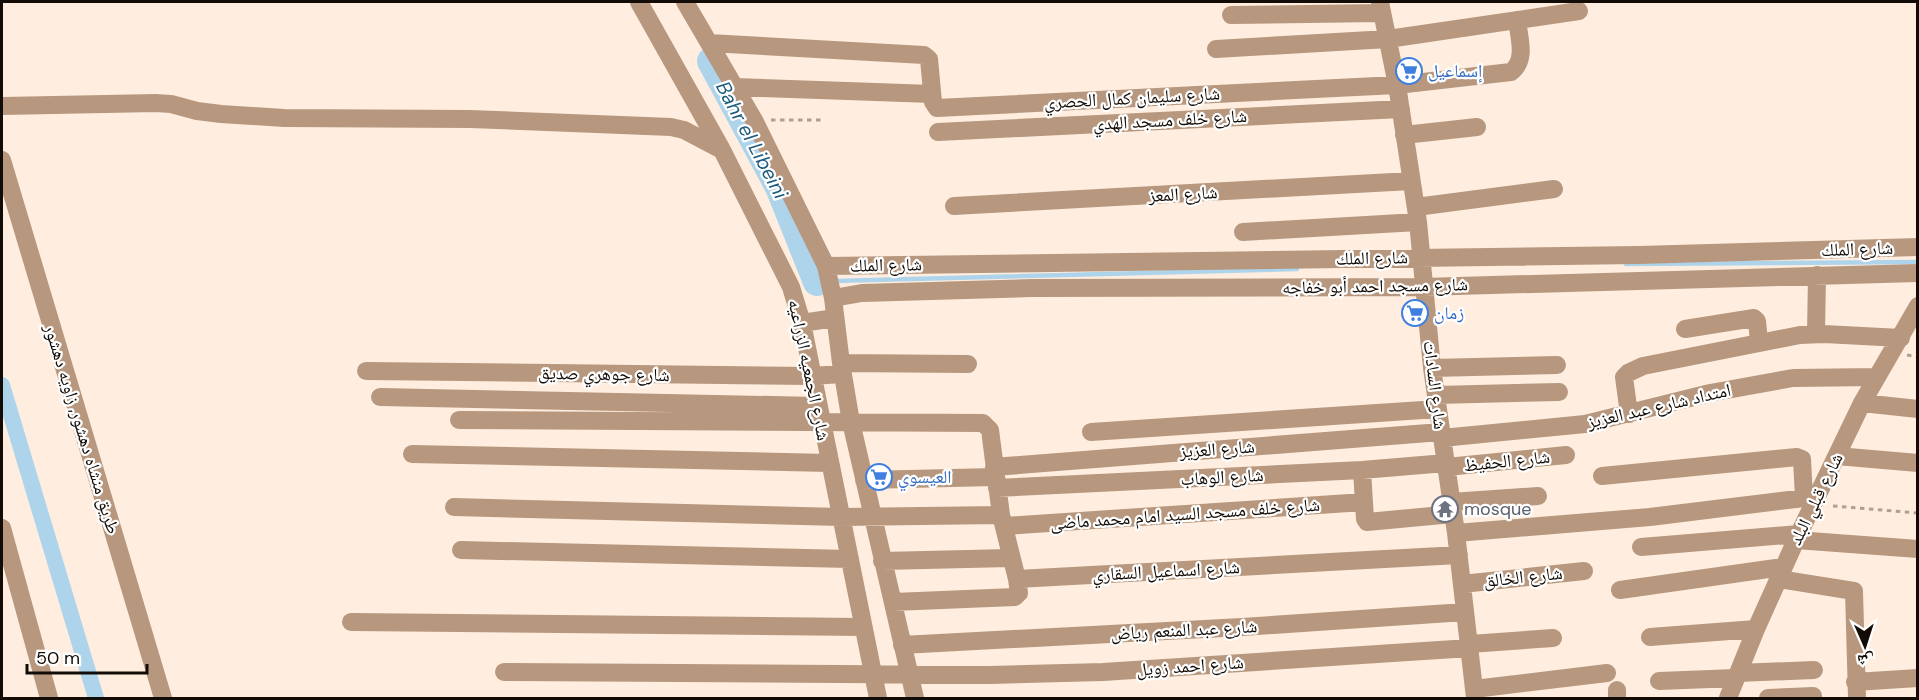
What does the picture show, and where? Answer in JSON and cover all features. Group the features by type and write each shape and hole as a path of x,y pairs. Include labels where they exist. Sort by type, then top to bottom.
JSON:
{"street":[{"name":"شارع الجمعيه الزراعيه","path":"639,2 722,150 791,287 802,323 878,699"},
{"name":"شارع الجمعيه الزراعيه","path":"685,2 754,120 826,266 833,298 851,422 915,699"},
{"path":"1231,15 1381,7"},
{"name":"شارع السادات","path":"1381,7 1397,85 1417,214 1432,368 1456,533 1475,694"},
{"path":"1216,50 1388,39 1579,11"},
{"path":"1397,85 1511,72 1518,67 1521,58 1517,20"},
{"path":"709,43 928,57 932,94 735,87"},
{"name":"شارع سليمان كمال الحصري","path":"932,94 937,108 1397,85"},
{"path":"2,106 156,103 221,114 284,118 470,119 671,127 684,130 722,150"},
{"name":"شارع خلف مسجد الهدي","path":"938,132 1401,109"},
{"path":"1404,135 1477,127"},
{"name":"طريق منشاه دهشور, زاويه دهشور","path":"2,160 163,699"},
{"name":"شارع المعز","path":"954,206 1411,181"},
{"path":"1243,232 1417,214 1554,189"},
{"name":"شارع الملك","path":"826,266 1423,260 1917,247"},
{"name":"شارع مسجد احمد أبو خفاجه","path":"833,298 862,293 1032,288 1423,284 1917,273"},
{"path":"1816,334 1817,275"},
{"name":"شارع قبلي البلد","path":"1728,699 1812,500 1837,456 1862,403 1901,338 1917,306"},
{"path":"802,323 835,318"},
{"path":"1685,329 1754,318 1757,321 1759,342"},
{"path":"1629,414 1624,381 1628,373 1655,363 1800,335 1901,338"},
{"name":"شارع جوهري صديق","path":"366,371 811,376 842,368 968,364"},
{"path":"1432,368 1557,365"},
{"name":"امتداد شارع عبد العزيز","path":"1441,435 1562,427 1629,414 1710,393 1793,378 1877,377"},
{"path":"1091,432 1559,392"},
{"path":"380,397 819,414 851,422 983,423 990,430 1003,521 1010,558 1017,579 1018,593 1015,597 893,602"},
{"path":"1862,403 1917,409"},
{"path":"459,420 819,414"},
{"name":"شارع العزيز","path":"864,480 996,477 1441,435"},
{"path":"412,454 829,464"},
{"name":"شارع الحفيظ","path":"1446,465 1566,455"},
{"path":"1837,456 1917,463"},
{"path":"1456,533 1650,517 1812,500 1802,459 1797,457 1602,477"},
{"name":"شارع الوهاب","path":"996,477 1362,470 1446,465"},
{"path":"1362,470 1367,522 1538,496"},
{"name":"شارع خلف مسجد السيد امام محمد ماضى","path":"454,507 1003,521 1364,501"},
{"path":"2,528 49,699"},
{"path":"1641,547 1797,537 1917,549"},
{"path":"461,550 850,559"},
{"name":"شارع اسماعيل السقاري","path":"1017,579 1458,555"},
{"path":"882,561 1010,558"},
{"name":"شارع الخالق","path":"1462,584 1584,571"},
{"path":"1620,590 1781,573 1854,591 1856,690 1917,678"},
{"name":"شارع عبد المنعم رياض","path":"902,645 1230,628 1466,612"},
{"path":"351,622 863,627"},
{"path":"1650,637 1756,629"},
{"name":"شارع احمد زويل","path":"504,672 873,676 909,673 989,675 1103,672 1554,638"},
{"path":"1659,681 1814,670"},
{"path":"1475,694 1607,673"},
{"path":"1768,699 1814,696"}],"path":[{"path":"754,120 824,120"},
{"path":"1812,500 1917,513"}],"waterway":[{"name":"Bahr el Libeini","path":"711,61 779,187 817,282"},
{"path":"1626,264 1918,262"},
{"path":"834,281 1297,269"},
{"path":"2,385 96,698"}],"place":[{"name":"إسماعيل","path":"1409,71"},
{"name":"زمان","path":"1415,313"},
{"name":"العيسوي","path":"879,477"},
{"name":"mosque","path":"1445,509"}]}
